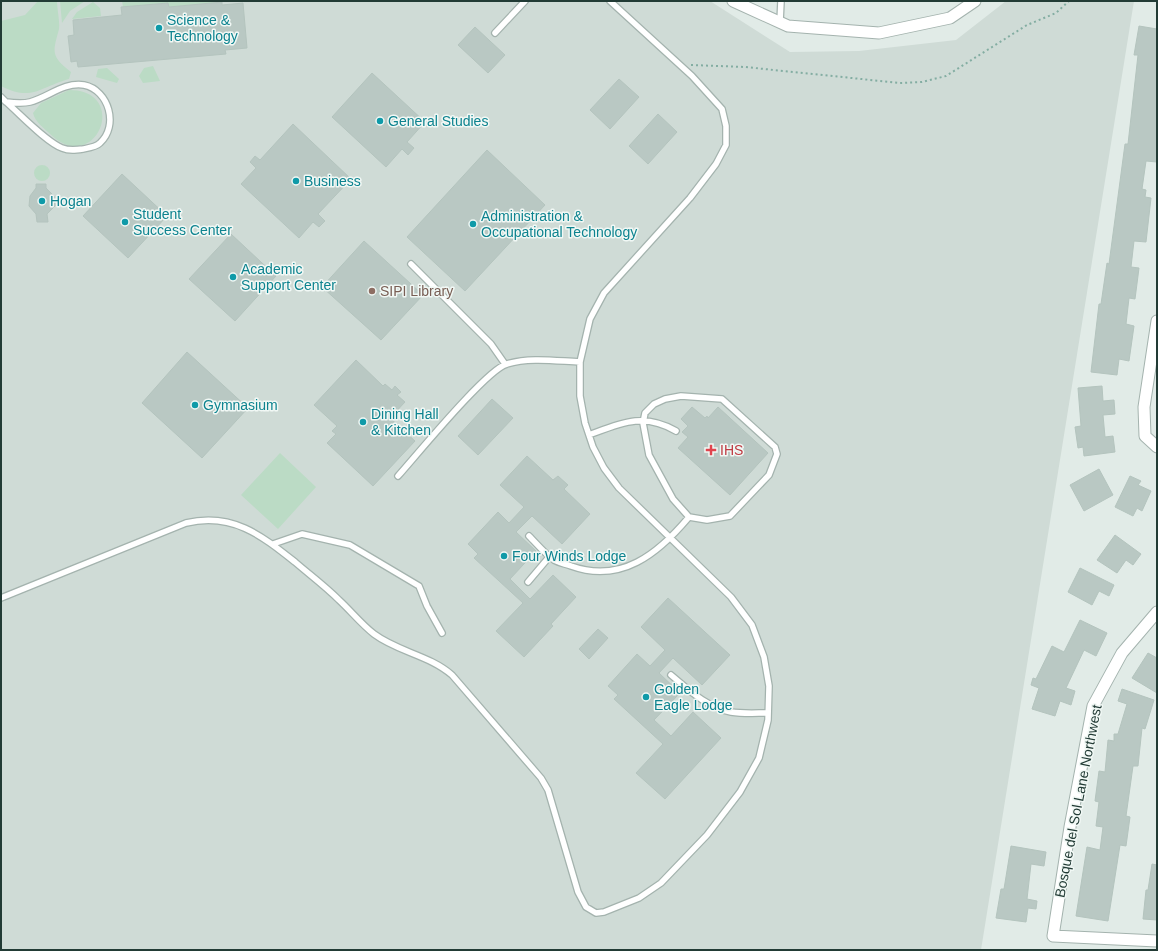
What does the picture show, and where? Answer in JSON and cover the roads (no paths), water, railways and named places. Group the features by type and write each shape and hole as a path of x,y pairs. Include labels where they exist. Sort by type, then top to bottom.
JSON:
{"street":[{"path":"733,1 788,26 879,33 950,18 975,1"},
{"path":"1157,320 1144,406 1145,436 1157,447"},
{"name":"Bosque del Sol Lane Northwest","path":"1157,612 1122,653 1093,706 1070,827 1054,936 1157,942"}],"lane":[{"path":"495,33 525,1"},
{"path":"1,598 186,523 203,519 227,522 247,528 273,544 317,580 374,634 388,643 440,665 452,675 544,784 552,800 578,892 586,908 596,913 604,912 639,898 661,883 707,835 740,792 759,758 768,713 769,686 764,657 752,624 731,597 619,488 604,468 589,435 580,396 580,362 590,319 604,292 690,198 716,164 726,145 726,126 722,110 680,65 610,1"},
{"path":"780,23 781,1"},
{"path":"70,84 85,85 97,90 106,100 110,115 108,132 100,143 91,148 74,150 62,148 52,142 3,99 17,103 30,102 70,84"},
{"path":"411,264 491,344 505,364"},
{"path":"398,476 485,379 505,364 535,360 580,362"},
{"path":"681,396 722,398 775,447 777,454 768,475 730,516 707,520 689,517 673,499 649,455 645,441 645,413 654,404 664,399 681,396"},
{"path":"589,435 631,420 644,420 666,425 676,431"},
{"path":"529,536 554,560 586,571 608,572 630,565 654,553 671,539 689,517"},
{"path":"273,544 302,534 350,545 419,586 427,606 442,633"},
{"path":"528,582 550,556"},
{"path":"670,675 704,702 718,709 732,712 768,713"}],"place":[{"name":"Science & Technology","path":"159,28"},
{"name":"General Studies","path":"380,121"},
{"name":"Business","path":"296,181"},
{"name":"Hogan","path":"42,201"},
{"name":"Student Success Center","path":"125,222"},
{"name":"Administration & Occupational Technology","path":"473,224"},
{"name":"Academic Support Center","path":"233,277"},
{"name":"SIPI Library","path":"372,291"},
{"name":"Gymnasium","path":"195,405"},
{"name":"Dining Hall & Kitchen","path":"363,422"},
{"name":"IHS","path":"711,450"},
{"name":"Four Winds Lodge","path":"504,556"},
{"name":"Golden Eagle Lodge","path":"646,697"}]}
